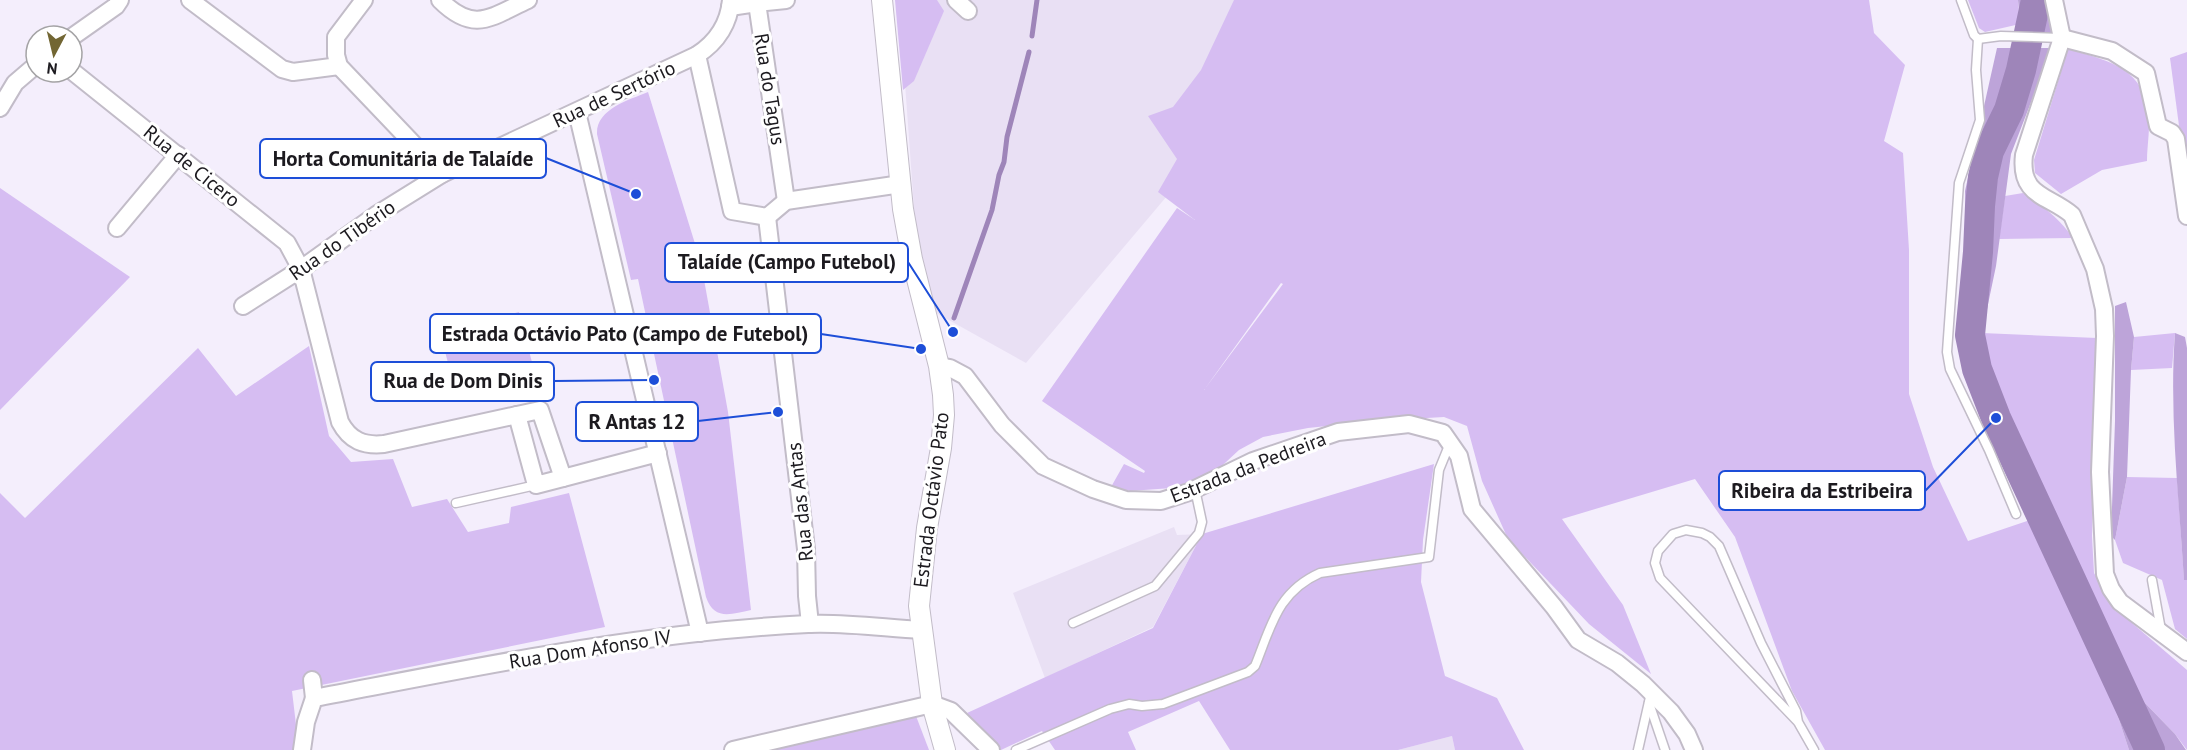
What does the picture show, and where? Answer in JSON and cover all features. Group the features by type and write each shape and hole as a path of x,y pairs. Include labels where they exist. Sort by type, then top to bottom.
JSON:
{"street":[{"path":"84,29 116,6 120,0"},
{"path":"190,0 282,69 293,72 339,66"},
{"path":"364,0 336,37 336,55 339,66 442,174"},
{"path":"440,0 450,10 469,20 485,19 528,0"},
{"path":"730,3 786,0"},
{"name":"Estrada Octávio Pato","path":"882,0 903,209 912,259 939,366 944,416 920,588 921,630 932,704 945,750"},
{"path":"2054,0 2057,38 2024,155 2023,169 2037,194 2066,209 2072,215 2096,269 2104,309 2105,336 2100,472 2105,574 2120,603 2187,652"},
{"name":"Rua de Sertório","path":"442,174 697,55 712,43 723,28 730,3"},
{"name":"Rua do Tagus","path":"757,3 786,201"},
{"path":"2057,38 2112,51 2146,73 2158,126 2172,133 2176,139 2187,216"},
{"path":"697,55 732,212 767,217 786,201 901,184"},
{"path":"0,108 15,83 24,75"},
{"name":"Rua de Cicero","path":"84,81 287,243 301,269 340,422 344,430 355,440 363,444 384,444 540,410 563,478"},
{"path":"577,112 700,633"},
{"path":"117,228 178,155"},
{"name":"Rua do Tibério","path":"243,306 301,269 376,215 442,174"},
{"name":"Rua das Antas","path":"767,217 805,539 810,624"},
{"name":"Estrada da Pedreira","path":"939,366 950,368 965,376 1002,425 1043,466 1093,489 1126,500 1161,501 1195,489 1253,460 1338,432 1409,424 1443,433 1450,443"},
{"path":"517,415 536,485 658,453"},
{"path":"1450,443 1459,456 1472,509 1554,607 1578,640 1617,663 1687,734 1694,750"},
{"name":"Rua Dom Afonso IV","path":"314,698 557,652 700,633 810,624 921,630"},
{"path":"302,750 306,722 314,698 312,680"},
{"path":"733,750 932,704 951,711 991,750"}],"lane":[{"path":"1961,0 1974,35 1978,39 1976,70 1980,120 1959,183 1947,352 1950,369 1989,450 2016,514"},
{"path":"1978,39 2057,38"},
{"path":"1016,750 1110,708 1129,704 1142,706 1163,704 1248,672 1255,666 1277,612 1289,593 1303,580 1320,573 1429,557 1440,470 1450,443"},
{"path":"456,503 536,485"},
{"path":"1073,623 1155,586 1199,533 1202,522 1195,489"},
{"path":"1798,722 1797,711 1761,643 1719,546 1702,533 1686,530 1672,534 1658,551 1655,563 1660,578 1798,722 1814,750"},
{"path":"2152,580 2162,633"},
{"path":"1638,750 1650,698"},
{"path":"1650,698 1665,750"}],"shaded area":[{"path":"895,0 937,0 944,11 914,81 903,90"},
{"path":"899,0 1258,0 1194,164 1026,363 929,309 916,235"},
{"path":"1234,0 1869,0 1874,33 1905,65 1884,141 1903,153 1909,250 1909,394 1933,467 1968,541 2030,520 2103,671 2129,750 1825,750 1792,691 1735,537 1695,479 1562,519 1623,605 1651,674 1589,624 1508,539 1482,481 1467,426 1444,417 1308,428 1263,437 1239,450 1211,476 1172,488 1130,491 1111,487 1124,464 1144,473 1145,471 1042,401 1177,208 1195,220 1158,192 1177,159 1148,116 1173,107 1201,70","holes":["1281,283 1283,284 1204,390"]},
{"path":"1968,0 2018,0 2020,24 1985,32 1979,28"},
{"path":"2018,0 2046,0 2047,9 2059,25 2056,32 2038,34 2021,29"},
{"path":"1997,48 2052,48 2011,154 1996,266 1982,333 1992,377 2033,479 2144,702 2175,734 2186,750 2129,750 2103,671 2030,520 1983,411 1960,324 1966,267 1965,191"},
{"path":"2068,49 2107,61 2129,74 2144,94 2149,115 2149,128 2147,161 2102,170 2061,194 2035,173 2034,160"},
{"path":"2187,52 2187,186 2170,58"},
{"path":"648,92 701,263 728,412 751,610 737,613 718,613 709,605 706,597 638,279 631,280 597,134 598,125 608,112 623,102"},
{"path":"0,188 130,277 0,410"},
{"path":"2023,193 2050,213 2073,238 1999,239 2005,196"},
{"path":"2126,302 2134,337 2127,477 2115,540 2111,536 2115,421 2115,306"},
{"path":"519,312 534,370 455,390 440,332"},
{"path":"1982,333 2097,338 2092,536 2094,573 2107,595 2132,623 2187,670 2187,750 2144,702 2085,580 2071,558 2033,479 1992,377"},
{"path":"2175,333 2172,368 2131,370 2134,337"},
{"path":"2175,333 2185,337 2187,348 2187,580 2184,580 2175,457 2173,364"},
{"path":"309,346 329,436 351,462 393,459 412,507 447,499 468,532 509,523 511,507 569,493 605,627 292,691 299,750 0,750 0,493 25,518 198,348 236,396"},
{"path":"1434,464 1423,540 1421,582 1445,676 1497,698 1524,750 1455,750 1452,736 1398,750 1230,750 1199,701 1128,732 1136,750 1055,750 1042,731 1001,750 967,713 1153,628 1202,534"},
{"path":"2127,477 2177,478 2184,579 2187,580 2187,639 2175,629 2162,580 2123,563 2115,540"},
{"path":"1174,527 1177,535 1202,534 1153,627 1045,678 1013,593"},
{"path":"916,716 929,750 770,750"},
{"path":"1452,736 1455,750 1398,750 1417,745"}],"waterway":[{"path":"1032,36 1037,0"},
{"path":"2036,0 2021,70 2009,110 1989,151 1983,177 1970,335 1977,369 1996,418 2150,750"},
{"path":"954,318 992,210 1004,162 1007,137 1029,52"}],"place":[{"name":"Horta Comunitária de Talaíde","path":"636,194"},
{"name":"Talaíde (Campo Futebol)","path":"953,332"},
{"name":"Estrada Octávio Pato (Campo de Futebol)","path":"921,349"},
{"name":"Rua de Dom Dinis","path":"654,380"},
{"name":"R Antas 12","path":"778,412"},
{"name":"Ribeira da Estribeira","path":"1996,418"}]}
